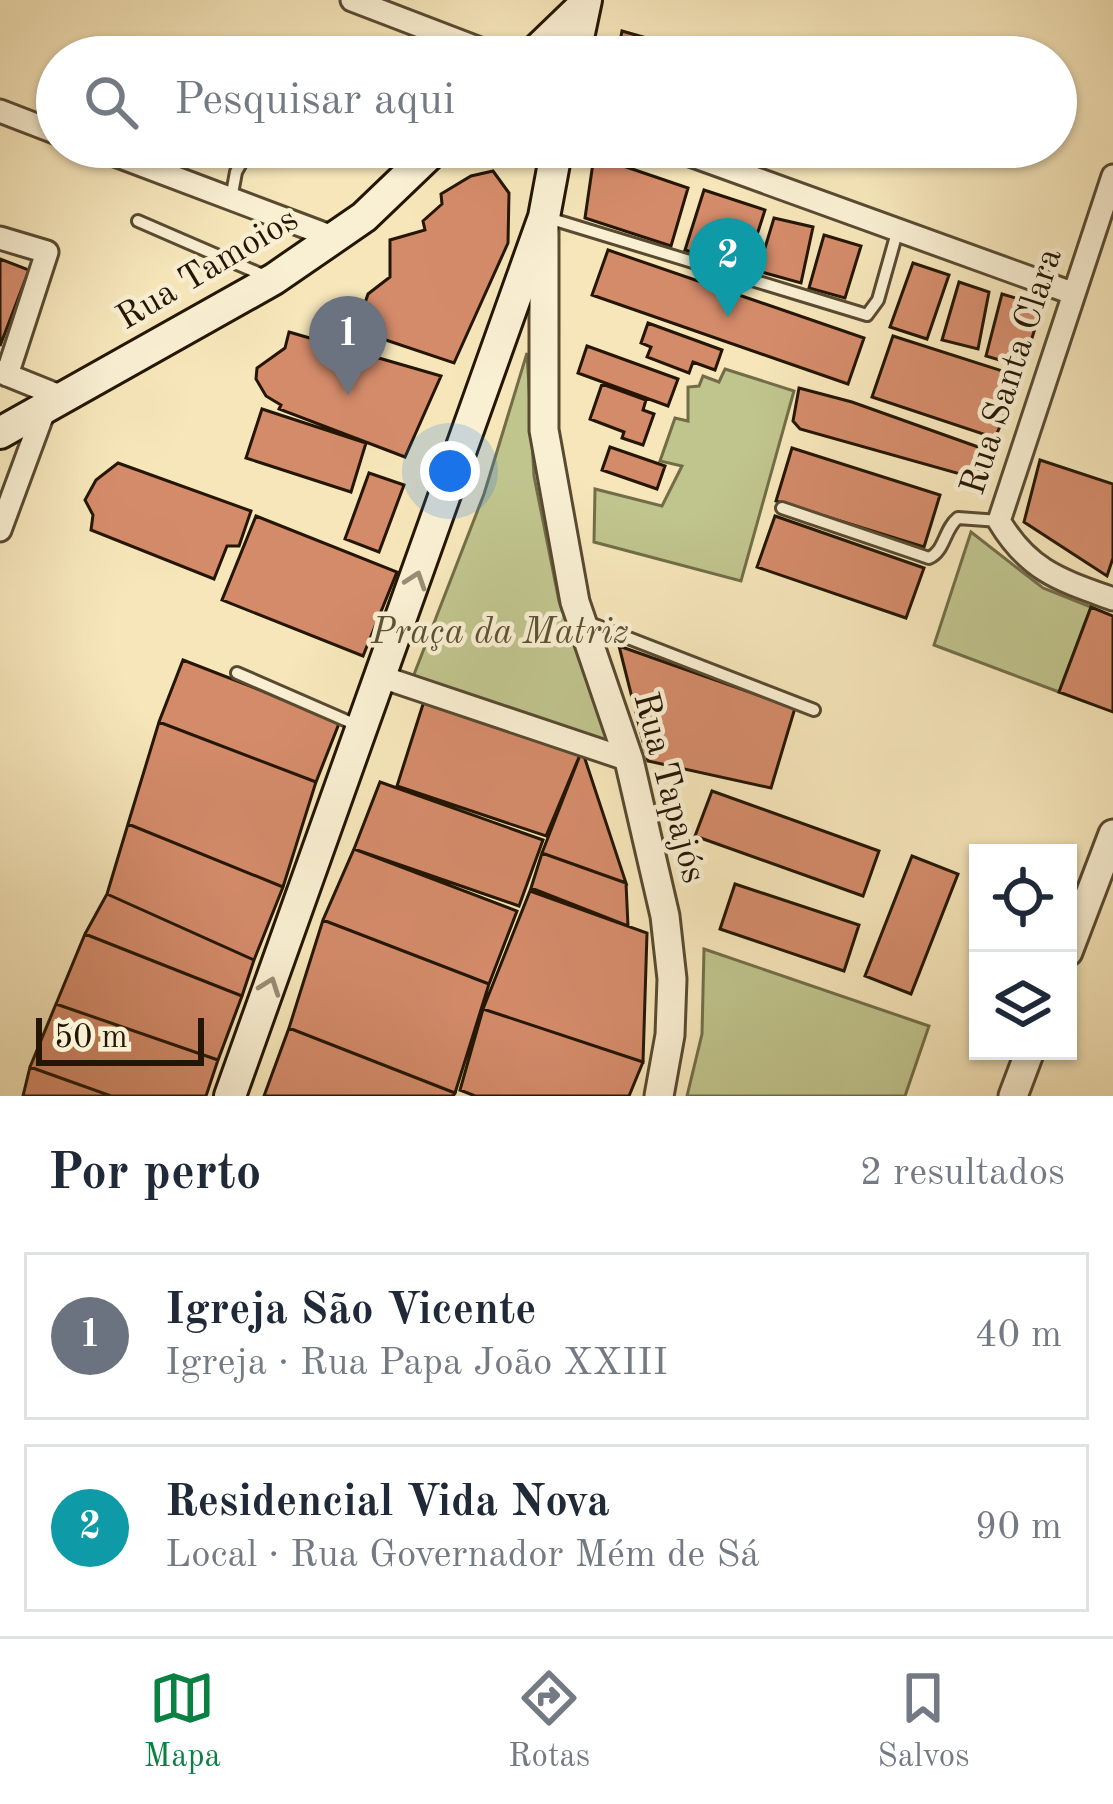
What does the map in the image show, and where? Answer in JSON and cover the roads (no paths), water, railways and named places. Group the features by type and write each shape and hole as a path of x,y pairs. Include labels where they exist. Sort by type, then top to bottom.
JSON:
{"main road":[{"path":"551,36 585,2"},
{"path":"578,36 585,2"},
{"name":"Rua Tamoios","path":"0,433 274,279 364,217 412,168"},
{"path":"230,1096 544,217 553,168"}],"street":[{"path":"352,0 446,36"},
{"path":"0,111 36,125"},
{"path":"149,168 335,238"},
{"path":"726,168 1072,292"},
{"name":"Rua Santa Clara","path":"1113,176 999,521 1016,548 1039,569 1113,599"},
{"name":"Rua Tapajós","path":"544,217 544,430 581,620 628,760 664,916 672,979 670,1035 659,1096"},
{"path":"0,238 47,252 4,374 56,404 0,530"},
{"path":"382,677 628,760"},
{"path":"1077,928 1113,834"},
{"path":"1013,1096 1027,1060"}],"lane":[{"path":"231,199 238,168"},
{"path":"544,217 868,315 878,301 898,230"},
{"path":"138,221 274,279"},
{"path":"782,508 929,558 938,553 950,524 958,518 999,521"},
{"path":"581,620 814,710"},
{"path":"237,673 363,729"}],"place":[{"name":"Residencial Vida Nova","path":"728,317"},
{"name":"Igreja São Vicente","path":"348,395"}],"park label":[{"name":"Praça da Matriz","path":"500,634"}]}
